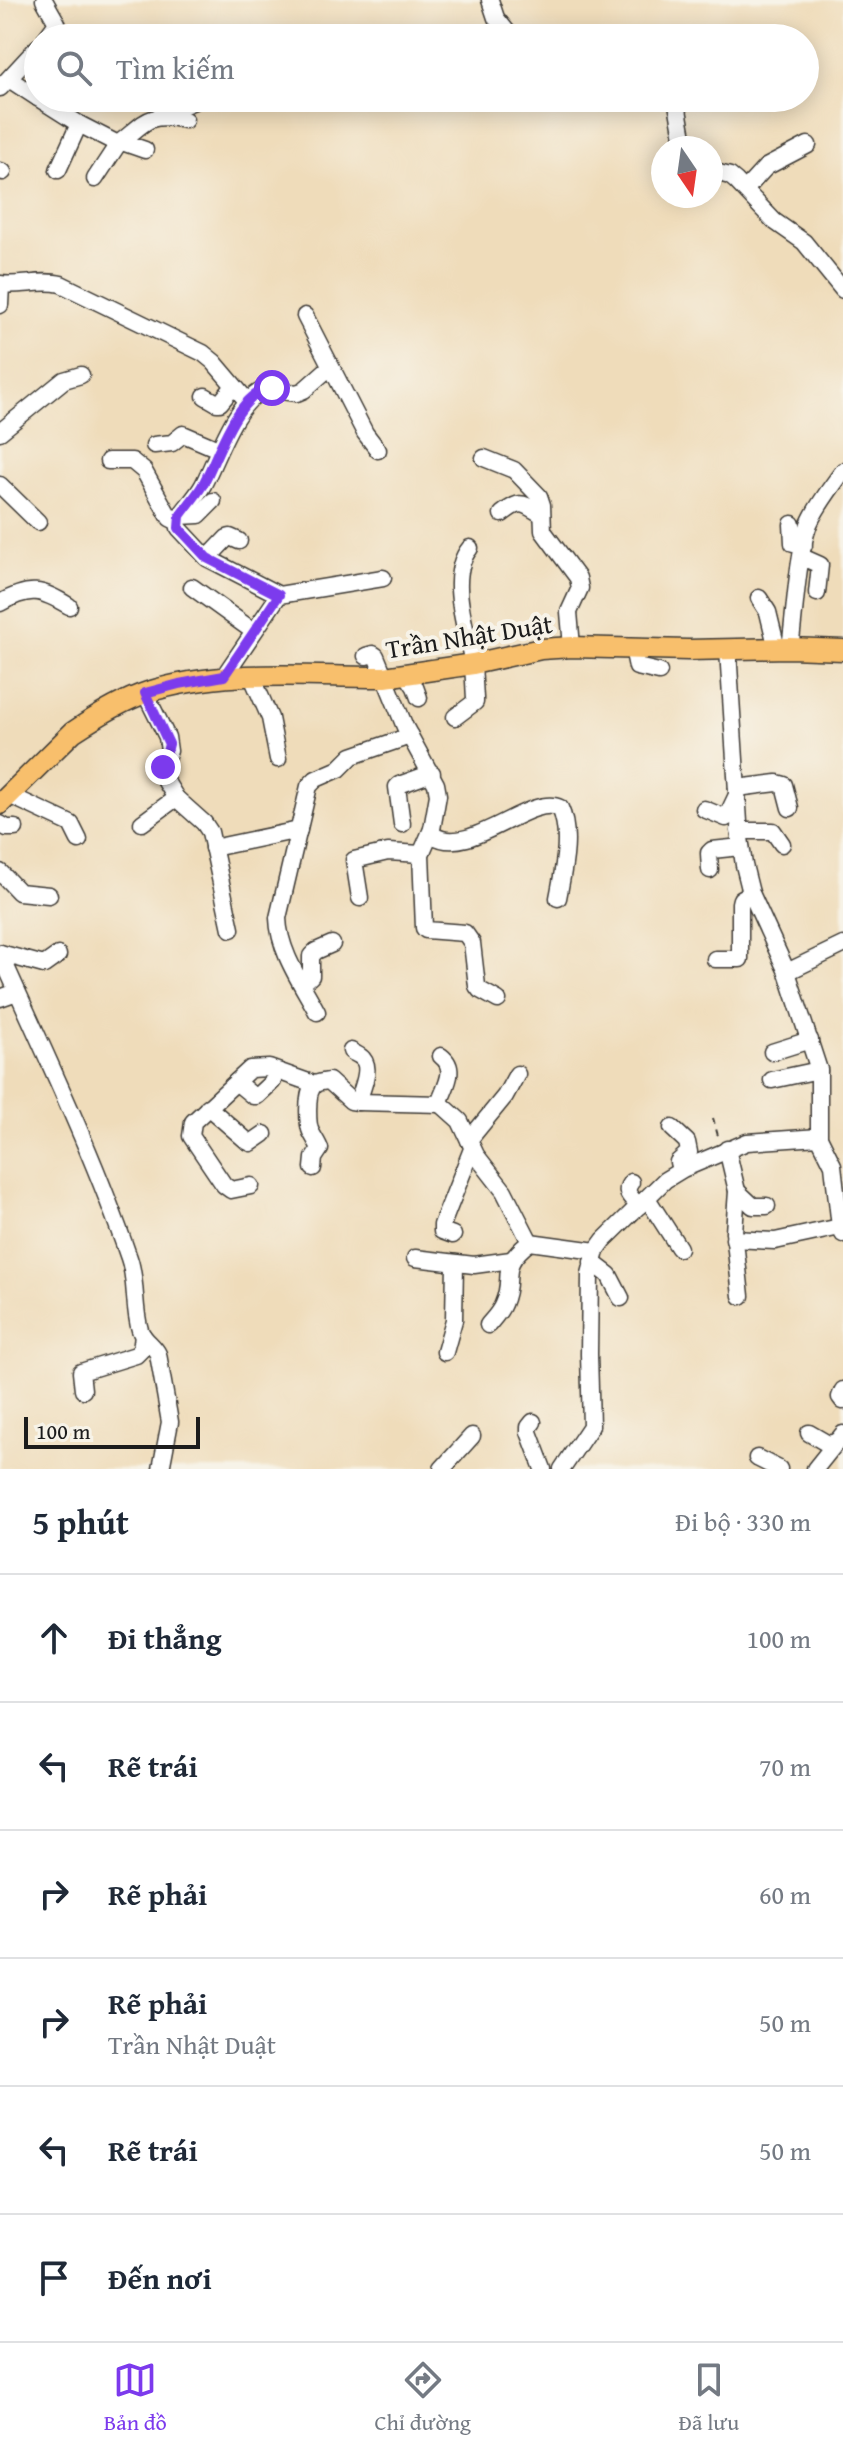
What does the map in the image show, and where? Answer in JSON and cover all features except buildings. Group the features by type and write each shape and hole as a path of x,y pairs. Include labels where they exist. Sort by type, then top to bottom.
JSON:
{"main road":[{"name":"Trần Nhật Duật","path":"4,799 73,732 145,693 224,676 385,677 473,664 541,649 572,647 843,650"}],"street":[{"path":"44,0 56,24"},
{"path":"490,0 501,24"},
{"path":"24,62 4,84 24,92"},
{"path":"60,112 120,143 145,150"},
{"path":"95,179 120,143 150,119 167,112"},
{"path":"678,112 684,136"},
{"path":"160,115 185,120"},
{"path":"58,170 79,124"},
{"path":"745,190 766,167 808,145"},
{"path":"723,174 730,176 774,221 804,242 843,290"},
{"path":"0,305 0,284 51,281 61,284 214,362 247,401"},
{"path":"305,316 365,433 378,450"},
{"path":"330,367 304,390 289,394 272,388 265,389 247,401 218,449 200,489 179,519 179,528 208,558 279,595 383,578"},
{"path":"0,432 64,380 81,375"},
{"path":"205,396 220,403 234,386"},
{"path":"154,445 172,443 183,434 218,449"},
{"path":"484,458 514,470 539,496 543,531 580,583 569,612 572,647"},
{"path":"108,461 132,461 144,471 170,518 199,515 213,501"},
{"path":"784,649 809,525 818,506 841,477"},
{"path":"0,485 38,522"},
{"path":"502,514 515,503 521,503 541,514"},
{"path":"792,524 793,543 820,565 817,593"},
{"path":"208,558 227,538 239,541"},
{"path":"455,717 475,702 473,664 459,589 463,556 470,548"},
{"path":"192,587 253,631"},
{"path":"0,603 25,592 46,592 69,606"},
{"path":"224,676 279,595"},
{"path":"759,598 784,649"},
{"path":"633,648 637,667 659,672"},
{"path":"728,650 740,839 751,893 787,972 819,1070 819,1137 838,1165 841,1230 775,1241 734,1239"},
{"path":"366,656 376,656 410,736 432,773 438,795 432,829 421,854 424,928 465,933 472,943 477,986 498,1000"},
{"path":"407,675 419,698"},
{"path":"252,677 270,718 278,759"},
{"path":"145,693 167,737 169,751 163,774 176,798 210,832 231,929"},
{"path":"317,1012 282,945 278,918 311,782 334,773 358,753 410,736"},
{"path":"402,824 397,787 432,773"},
{"path":"737,792 777,783 784,785 790,808"},
{"path":"704,809 726,818 737,792"},
{"path":"142,823 176,798"},
{"path":"4,799 71,824 79,840"},
{"path":"432,829 433,835 440,839 463,839 538,808 555,805 560,808 564,821 565,855 558,898"},
{"path":"213,848 299,830"},
{"path":"710,870 709,853 740,839 773,831 782,844"},
{"path":"360,898 354,860 388,852 421,854"},
{"path":"0,872 19,892 49,895"},
{"path":"715,959 740,959 740,903 751,893"},
{"path":"302,984 311,976 311,956 332,944"},
{"path":"787,972 843,945"},
{"path":"0,953 44,965 58,955"},
{"path":"0,953 71,1109 129,1258 140,1327 143,1336 158,1354 170,1415 161,1469"},
{"path":"0,998 17,992"},
{"path":"772,1052 810,1040"},
{"path":"351,1051 364,1059 367,1070 358,1102"},
{"path":"439,1104 451,1069 449,1062 441,1056"},
{"path":"251,1186 231,1190 224,1185 191,1136 193,1122 208,1107 250,1069 265,1068 314,1084 329,1081 351,1101 439,1104 460,1121 470,1144 504,1191 530,1242"},
{"path":"772,1080 819,1070"},
{"path":"453,1235 442,1231 442,1225 470,1144 517,1074"},
{"path":"236,1082 257,1096 273,1081"},
{"path":"313,1168 314,1158 320,1149 309,1130 308,1121 314,1084"},
{"path":"208,1107 251,1143 264,1134"},
{"path":"672,1128 687,1142 689,1152 678,1162 680,1170"},
{"path":"562,1469 591,1426 589,1354 594,1256 604,1240 665,1180 680,1170 747,1142 819,1137"},
{"path":"725,1150 737,1191 734,1239 741,1296"},
{"path":"631,1182 626,1188 627,1193 643,1202 679,1248"},
{"path":"737,1191 753,1206 767,1206"},
{"path":"488,1325 505,1299 511,1260 530,1242 594,1256 621,1298"},
{"path":"415,1258 484,1265 511,1260"},
{"path":"445,1352 454,1320 455,1263"},
{"path":"83,1390 81,1372 136,1355 141,1350 143,1336"},
{"path":"843,1390 840,1397 843,1401"},
{"path":"533,1422 529,1432 543,1469"},
{"path":"809,1433 828,1444 839,1438"},
{"path":"442,1469 472,1436"},
{"path":"815,1469 839,1438"},
{"path":"757,1458 779,1469"}],"path":[{"path":"713,1118 725,1150"}],"route":[{"path":"163,767 169,744 145,693 224,676 279,595 207,558 179,528 178,522 204,483 218,449 247,401 258,392 272,388"}]}
